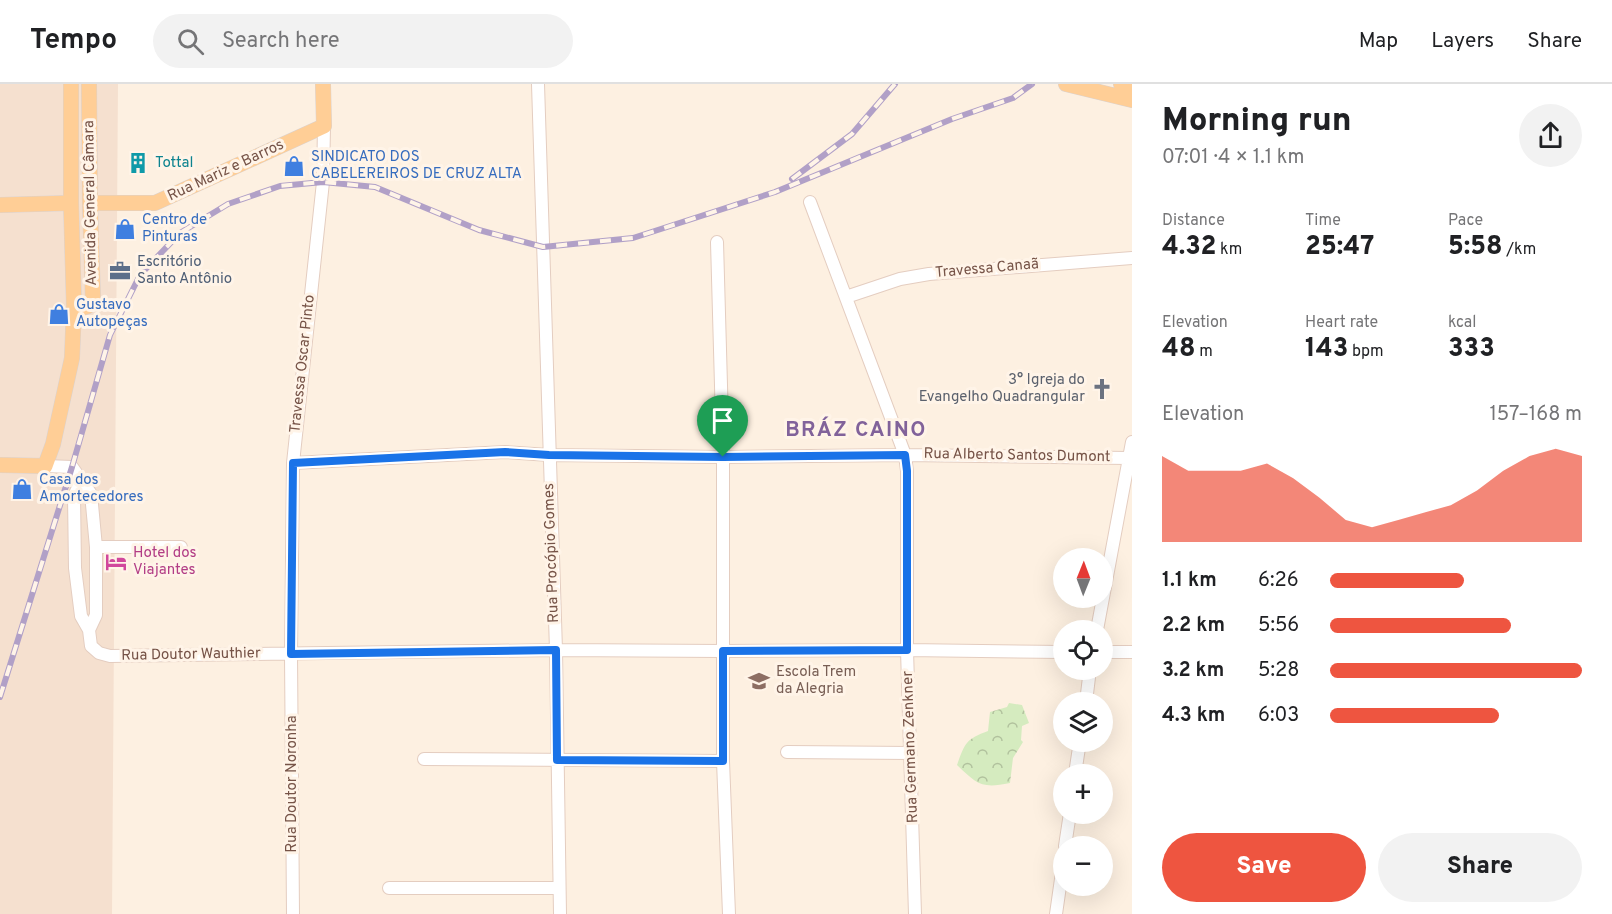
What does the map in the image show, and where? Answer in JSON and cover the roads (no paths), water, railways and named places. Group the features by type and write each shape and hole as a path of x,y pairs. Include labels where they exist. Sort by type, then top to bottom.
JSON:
{"main road":[{"name":"Avenida General Câmara","path":"45,466 53,444 72,358 74,306 71,84"},
{"name":"Avenida General Câmara","path":"74,306 84,308 89,306 93,300 90,84"},
{"path":"323,84 324,126"},
{"path":"1066,84 1132,100"},
{"path":"1121,84 1132,87"},
{"name":"Rua Mariz e Barros","path":"0,205 71,203 74,196 81,194 87,196 90,203 155,203 324,126"},
{"path":"0,465 45,466"}],"street":[{"name":"Rua Procópio Gomes","path":"538,84 556,650 560,914"},
{"name":"Travessa Oscar Pinto","path":"291,654 293,463 323,182 324,126"},
{"name":"Rua Germano Zenkner","path":"810,202 905,455 907,471 907,650 915,914"},
{"path":"717,242 723,457 723,761 729,914"},
{"name":"Travessa Canaã","path":"846,297 900,279 929,274 1132,258"},
{"path":"1099,620 1132,442"},
{"name":"Rua Alberto Santos Dumont","path":"293,463 505,452 549,455 723,457 905,455 1128,458"},
{"path":"45,466 72,467 91,494 96,547 96,615 89,630"},
{"path":"81,481 74,496 75,568 81,616 89,630"},
{"path":"96,547 181,547"},
{"name":"Rua Doutor Wauthier","path":"89,630 91,646 99,653 110,656 556,650 1053,652"},
{"path":"1113,652 1132,652"},
{"name":"Rua Doutor Noronha","path":"291,654 293,914"},
{"path":"787,752 911,753"},
{"path":"424,759 723,761"},
{"path":"389,888 558,888"},
{"path":"1056,914 1059,896"}],"railway":[{"path":"792,179 852,134 895,84"},
{"path":"0,697 72,467 110,335 140,275 180,233 228,204 280,186 323,182 375,187 479,230 543,247 633,238 775,192 952,119 1013,98 1032,84"}],"place":[{"name":"Tottal","path":"138,163"},
{"name":"SINDICATO DOS CABELEREIROS DE CRUZ ALTA","path":"294,166"},
{"name":"Centro de Pinturas","path":"125,229"},
{"name":"Escritório Santo Antônio","path":"120,271"},
{"name":"Gustavo Autopeças","path":"59,314"},
{"name":"3° Igreja do Evangelho Quadrangular","path":"1102,389"},
{"name":"Casa dos Amortecedores","path":"22,489"},
{"name":"Hotel dos Viajantes","path":"116,562"},
{"name":"Escola Trem da Alegria","path":"759,681"}],"district":[{"name":"BRÁZ CAINO","path":"856,430"}]}
